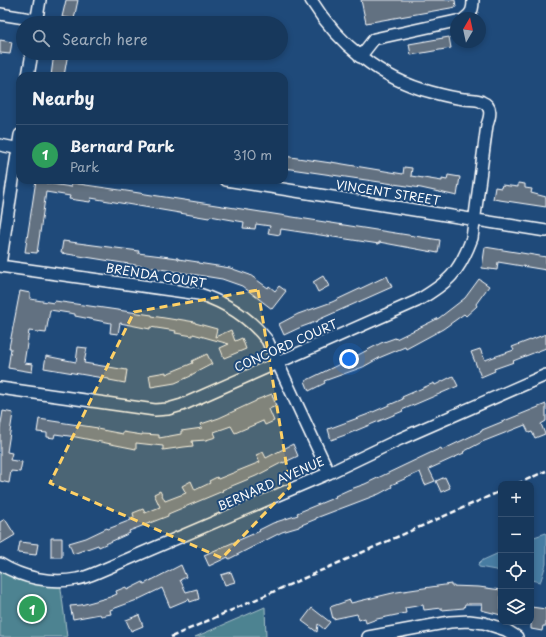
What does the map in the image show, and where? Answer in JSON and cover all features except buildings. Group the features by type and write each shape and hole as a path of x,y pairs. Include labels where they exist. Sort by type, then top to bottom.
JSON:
{"street":[{"path":"37,16 40,0"},
{"path":"311,0 337,36 360,57 374,39 450,22"},
{"path":"472,12 473,0"},
{"path":"0,14 16,17"},
{"name":"CONCORD COURT","path":"0,388 134,408 155,410 168,409 196,400 279,363 417,301 442,286 453,274 466,253 472,238 490,110 488,105 482,101 441,95 415,87 389,75 360,57"},
{"path":"29,72 31,60"},
{"path":"0,145 16,148"},
{"path":"0,265 16,167"},
{"name":"VINCENT STREET","path":"251,184 546,231"},
{"name":"BRENDA COURT","path":"0,265 198,294 227,305 252,323 267,340 329,472"},
{"name":"BERNARD AVENUE","path":"0,564 16,572 35,578 60,581 79,579 186,535 546,375"},
{"path":"368,637 450,622 469,621 484,623 506,630 518,637"}],"highlighted area":[{"path":"258,290 290,487 222,558 50,483 134,312"}],"green space":[{"path":"0,564 60,581 67,637 0,637"},
{"path":"265,607 266,637 195,637"}],"water":[{"path":"546,533 546,564 540,582 534,581 534,537"},
{"path":"498,553 498,570 479,567 478,564 481,561"}],"railway":[{"path":"524,481 546,471"},
{"path":"171,637 498,492"}],"place":[{"name":"Bernard Park","path":"32,609"}]}
